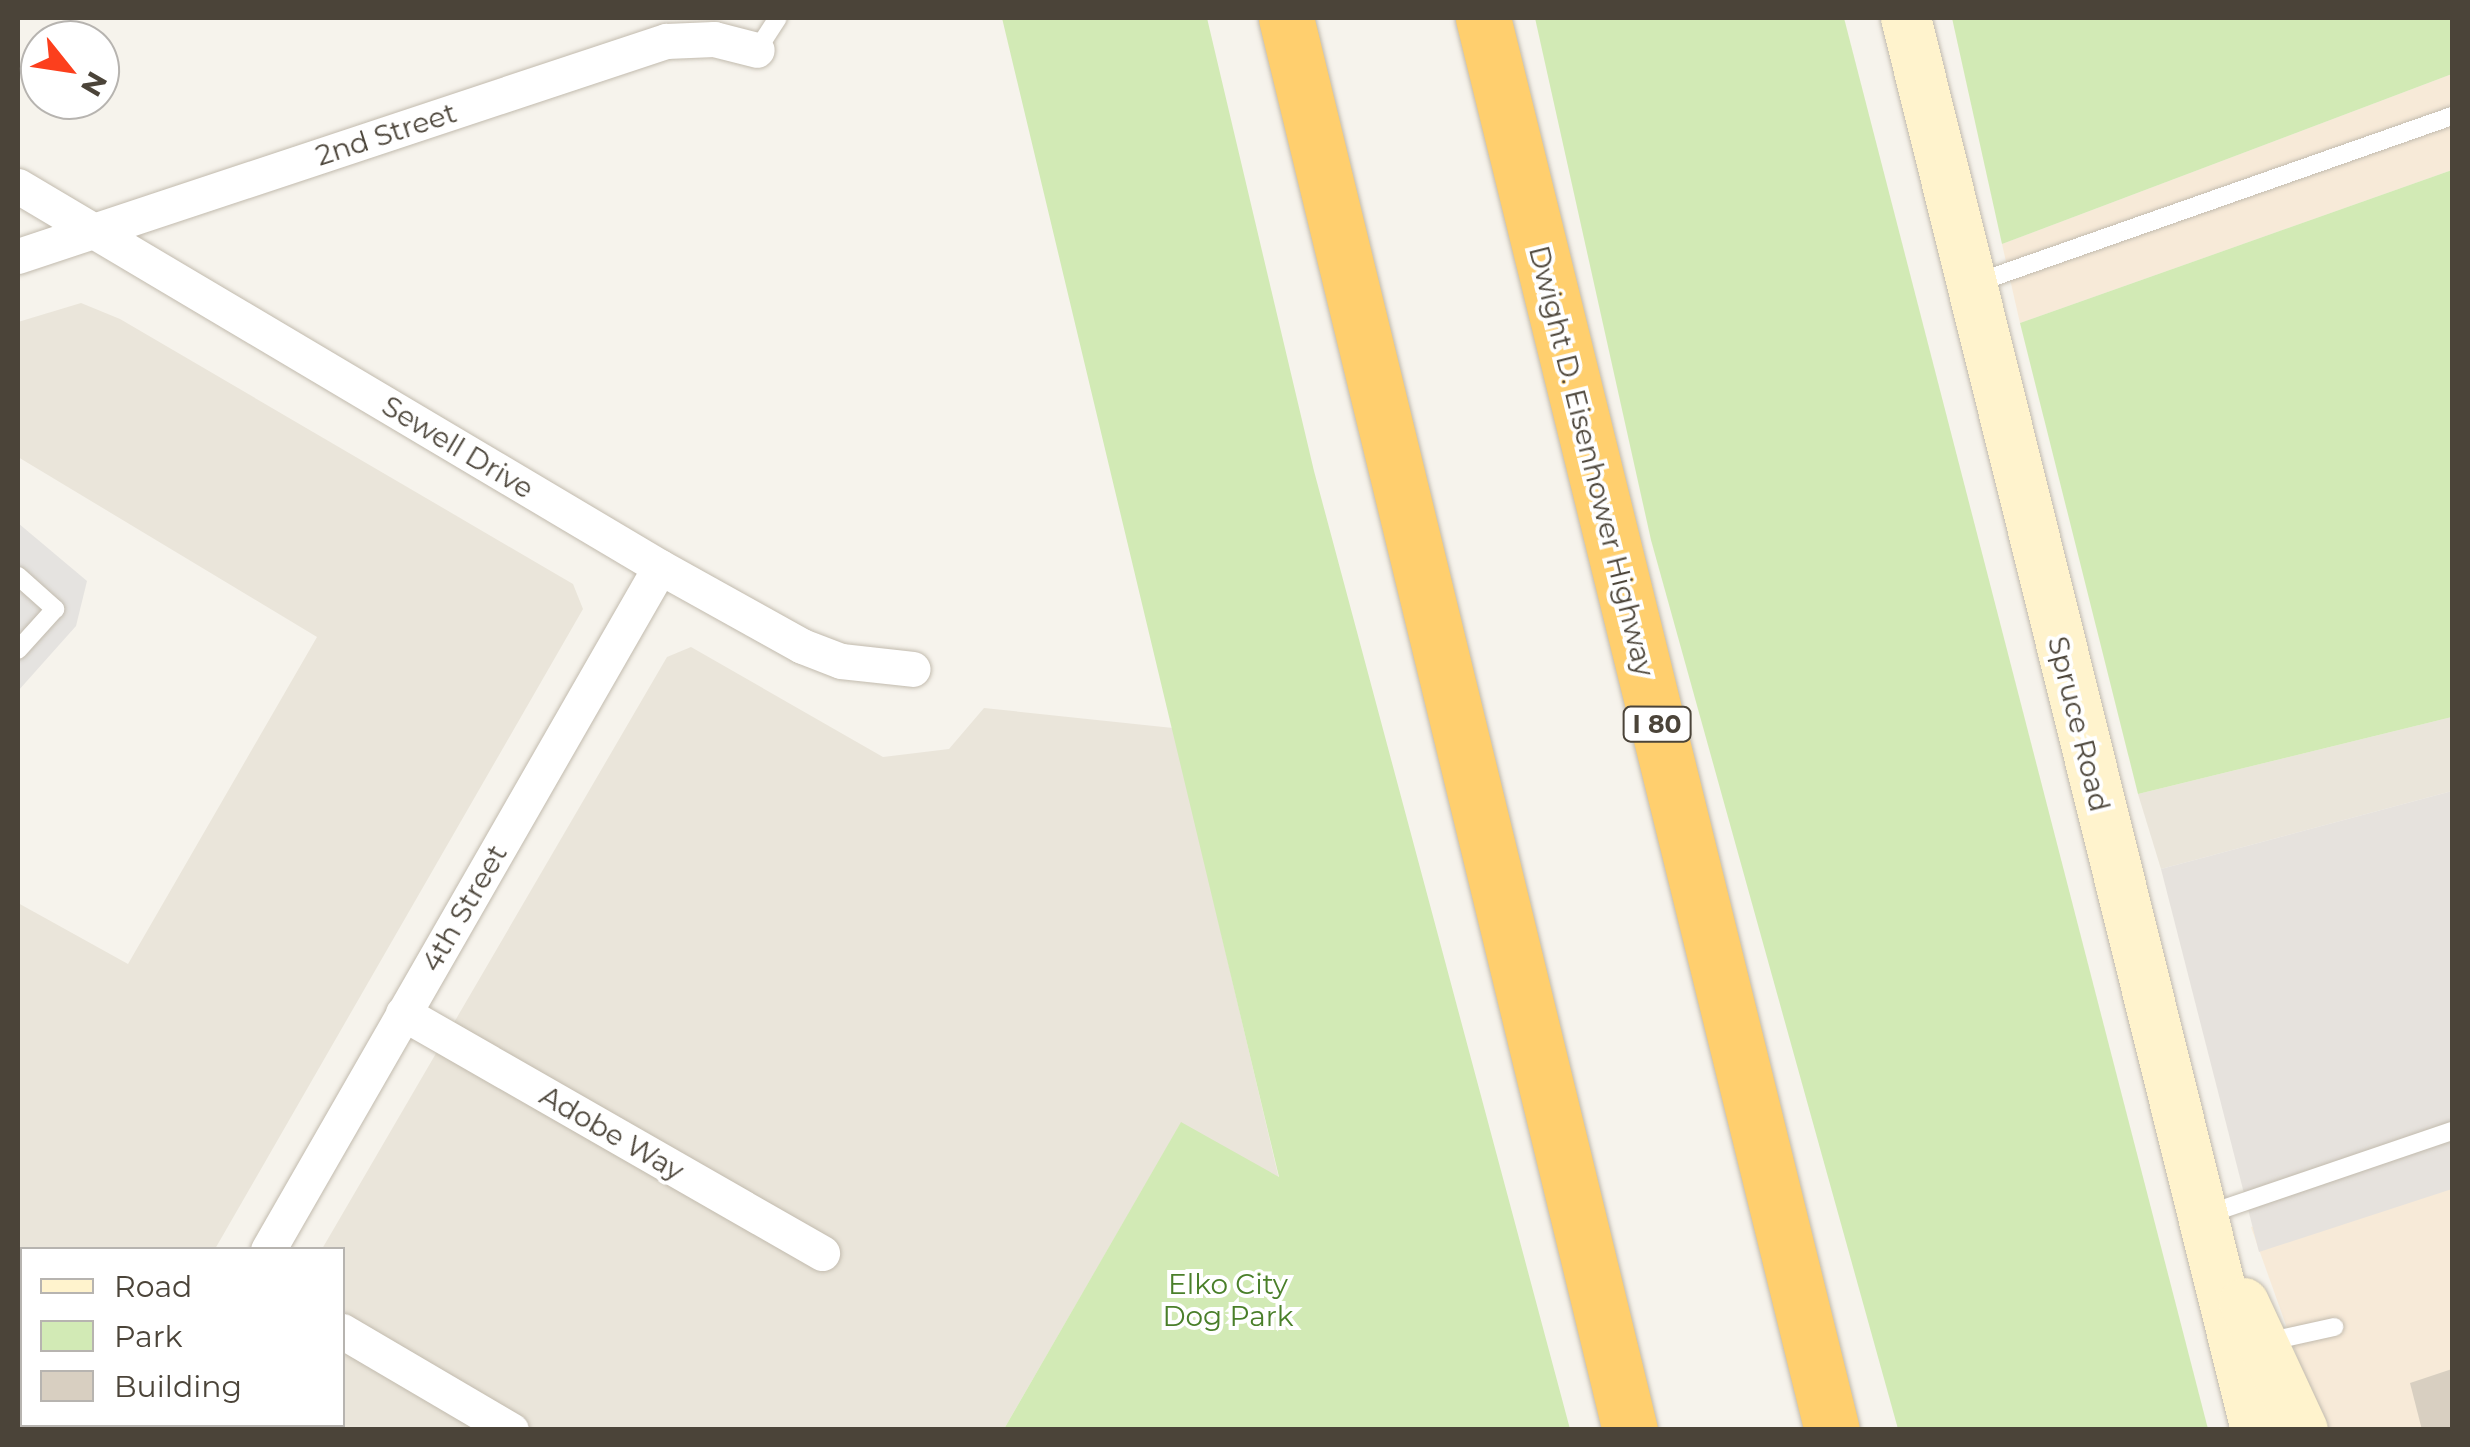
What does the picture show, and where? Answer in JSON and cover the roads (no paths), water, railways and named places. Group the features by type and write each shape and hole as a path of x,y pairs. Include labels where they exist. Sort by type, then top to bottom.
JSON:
{"highway":[{"path":"1286,18 1630,1430"},
{"name":"Dwight D. Eisenhower Highway","path":"1483,18 1832,1430"}],"main road":[{"name":"Spruce Road","path":"1906,18 2200,1217 2256,1430"},
{"path":"2200,1217 2264,1342 2303,1430"}],"street":[{"name":"2nd Street","path":"18,256 666,42 714,38 757,50"},
{"name":"Sewell Drive","path":"18,186 660,568 802,646 842,661 913,669"},
{"name":"4th Street","path":"270,1247 660,568"},
{"name":"Adobe Way","path":"402,1013 822,1252"},
{"path":"345,1333 511,1430"}],"lane":[{"path":"757,50 778,18"},
{"path":"1971,284 2452,116"},
{"path":"18,576 55,609 18,650"},
{"path":"2200,1217 2452,1132"},
{"path":"2264,1342 2334,1326"}],"park label":[{"name":"Elko City Dog Park","path":"1228,1300"}]}
